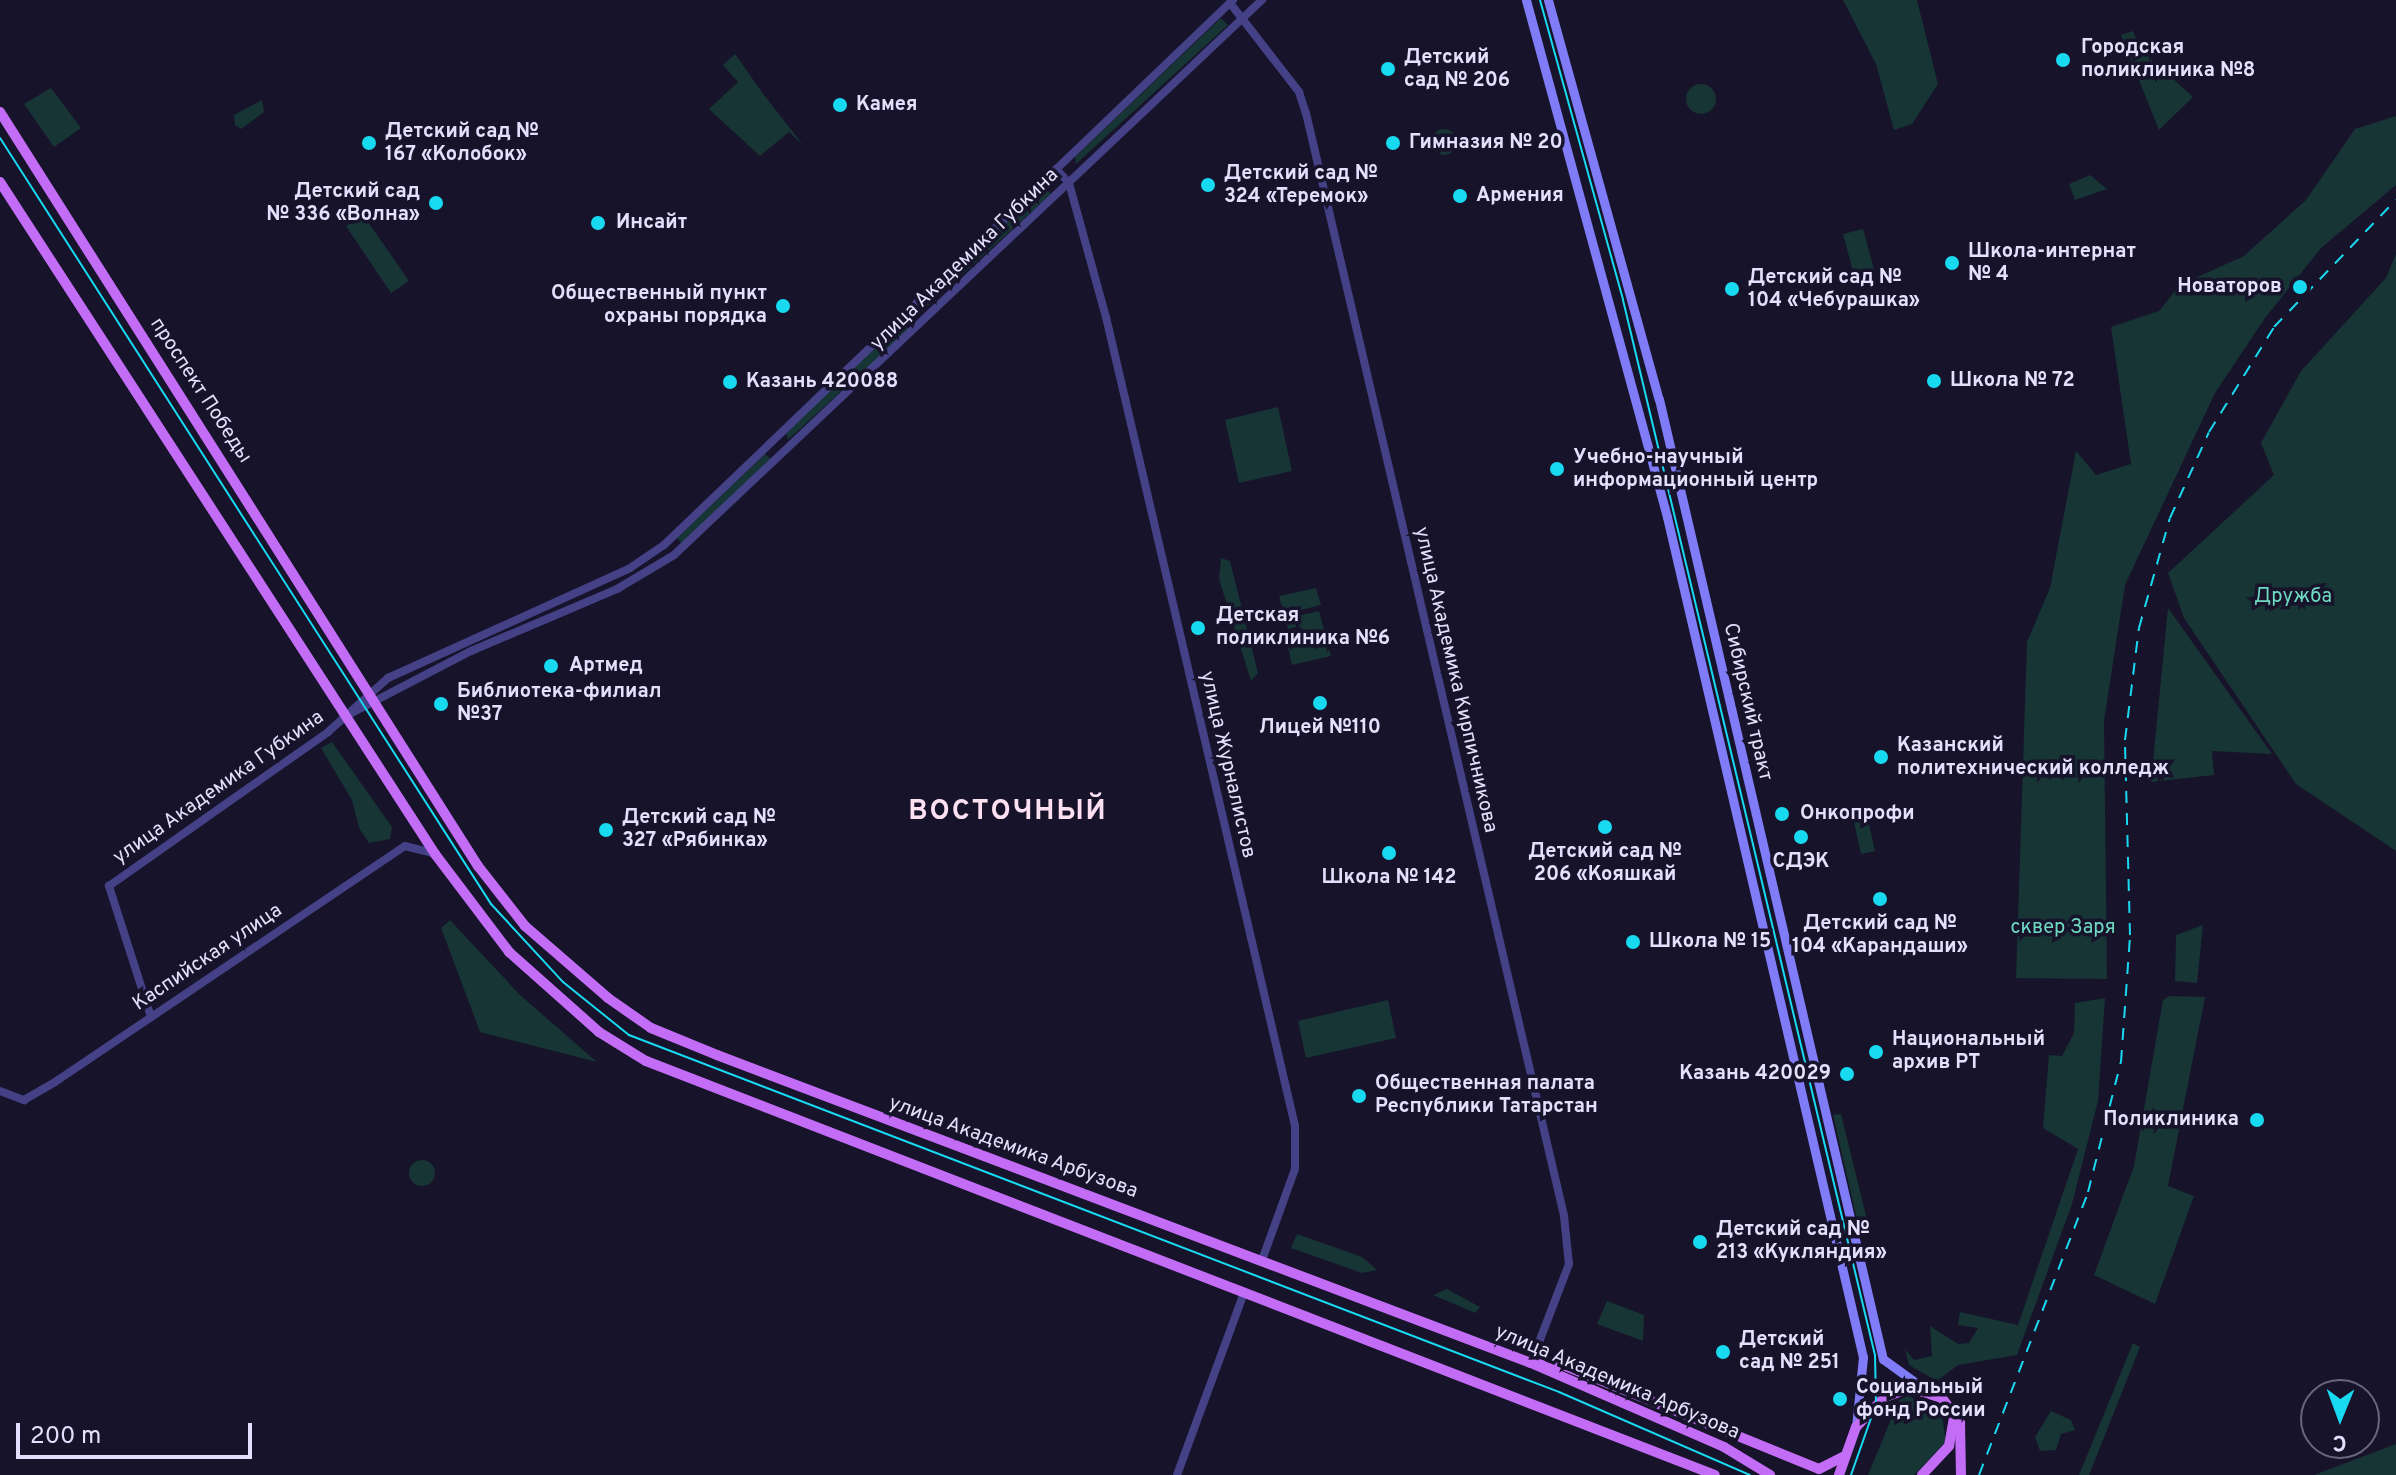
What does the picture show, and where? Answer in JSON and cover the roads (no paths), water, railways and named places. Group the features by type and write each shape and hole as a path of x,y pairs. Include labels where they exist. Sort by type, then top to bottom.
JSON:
{"main road":[{"name":"Сибирский тракт","path":"1526,0 1667,517 1860,1346 1864,1389 1856,1427 1839,1475"},
{"name":"Сибирский тракт","path":"1548,0 1659,399 1883,1359 1953,1412"},
{"name":"проспект Победы","path":"0,112 371,689"},
{"path":"0,182 348,715 435,854 509,952 628,1051 1715,1475"},
{"name":"улица Академика Арбузова","path":"371,689 478,866 525,926 639,1021 1531,1363 1724,1447 1770,1475"},
{"path":"1531,1363 1563,1365 1819,1469 1845,1456"},
{"path":"1856,1427 1885,1397 1923,1388"},
{"path":"1922,1475 1949,1446 1953,1412"},
{"path":"1953,1412 1963,1434 1961,1475"}],"street":[{"name":"улица Академика Губкина","path":"151,1017 109,886 348,715 640,578 782,456 1262,0"},
{"name":"улица Академика Губкина","path":"348,715 371,689 464,638 630,568 770,443 1232,2"},
{"name":"улица Академика Кирпичникова","path":"1232,2 1299,92 1306,113 1564,1216 1569,1264 1531,1363"},
{"path":"1056,169 1069,183"},
{"name":"улица Журналистов","path":"1069,183 1295,1126 1298,1153 1262,1260"},
{"path":"908,312 920,324"},
{"path":"770,443 782,456"},
{"name":"Каспийская улица","path":"0,1091 24,1100 392,854 407,846 435,854"},
{"path":"1177,1475 1244,1293"}],"tram line":[{"path":"1540,0 1623,300 1875,1355 1876,1404 1851,1475"},
{"path":"0,138 491,904 563,982 629,1035 1559,1392 1750,1475"}],"railway":[{"path":"1979,1475 2088,1192 2121,1062 2130,935 2125,740 2139,628 2170,518 2209,432 2274,327 2396,200"}],"place":[{"name":"Городская поликлиника №8","path":"2063,60"},
{"name":"Детский сад № 206","path":"1388,69"},
{"name":"Камея","path":"840,105"},
{"name":"Детский сад № 167 «Колобок»","path":"369,143"},
{"name":"Гимназия № 20","path":"1393,143"},
{"name":"Детский сад № 324 «Теремок»","path":"1208,185"},
{"name":"Армения","path":"1460,196"},
{"name":"Детский сад № 336 «Волна»","path":"436,203"},
{"name":"Инсайт","path":"598,223"},
{"name":"Школа-интернат № 4","path":"1952,263"},
{"name":"Новаторов","path":"2300,287"},
{"name":"Детский сад № 104 «Чебурашка»","path":"1732,289"},
{"name":"Общественный пункт охраны порядка","path":"783,306"},
{"name":"Школа № 72","path":"1934,381"},
{"name":"Казань 420088","path":"730,382"},
{"name":"Учебно-научный информационный центр","path":"1557,469"},
{"name":"Детская поликлиника №6","path":"1198,628"},
{"name":"Артмед","path":"551,666"},
{"name":"Лицей №110","path":"1320,703"},
{"name":"Библиотека-филиал №37","path":"441,704"},
{"name":"Казанский политехнический колледж","path":"1881,757"},
{"name":"Онкопрофи","path":"1782,814"},
{"name":"Детский сад № 206 «Кояшкай","path":"1605,827"},
{"name":"Детский сад № 327 «Рябинка»","path":"606,830"},
{"name":"СДЭК","path":"1801,837"},
{"name":"Школа № 142","path":"1389,853"},
{"name":"Детский сад № 104 «Карандаши»","path":"1880,899"},
{"name":"Школа № 15","path":"1633,942"},
{"name":"Национальный архив РТ","path":"1876,1052"},
{"name":"Казань 420029","path":"1847,1074"},
{"name":"Общественная палата Республики Татарстан","path":"1359,1096"},
{"name":"Поликлиника","path":"2257,1120"},
{"name":"Детский сад № 213 «Кукляндия»","path":"1700,1242"},
{"name":"Детский сад № 251","path":"1723,1352"},
{"name":"Социальный фонд России","path":"1840,1399"}],"district":[{"name":"ВОСТОЧНЫЙ","path":"1008,812"}],"park label":[{"name":"Дружба","path":"2293,597"},
{"name":"сквер Заря","path":"2063,928"}]}
